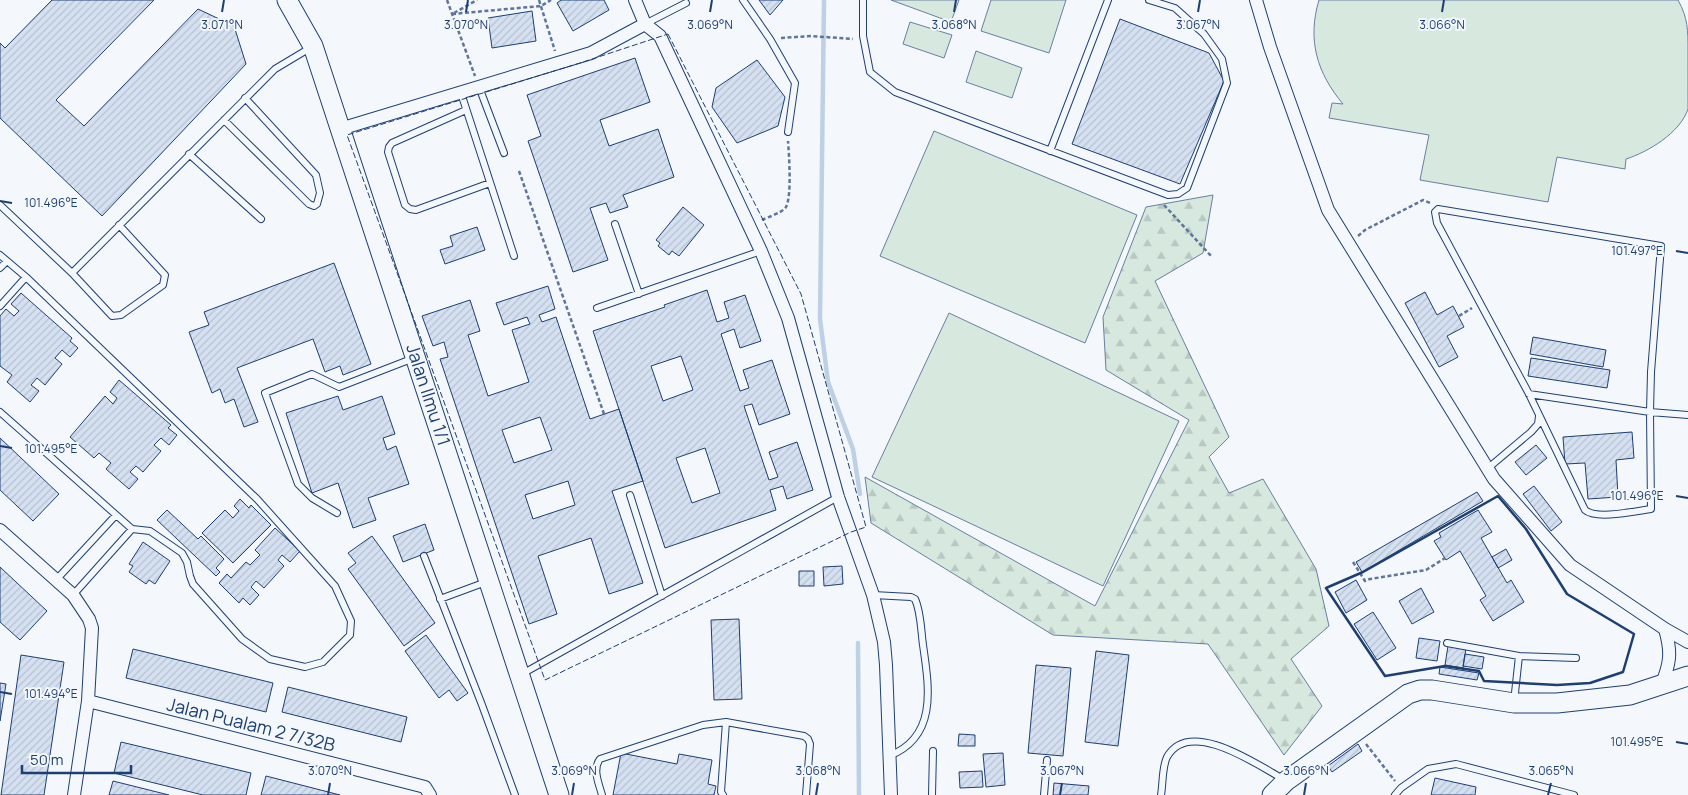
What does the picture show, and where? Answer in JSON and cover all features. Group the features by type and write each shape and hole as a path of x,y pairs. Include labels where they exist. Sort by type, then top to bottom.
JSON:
{"street":[{"name":"Jalan Ilmu 1/1","path":"287,0 313,46 559,795"},
{"path":"635,0 645,24 660,36 761,251 788,318 838,497 873,595 880,621 886,657 891,795"},
{"path":"1256,0 1270,47 1328,210 1494,480 1570,565 1665,630 1688,642"},
{"path":"340,129 591,53 645,24"},
{"path":"0,530 73,595 89,619 92,628 88,701 74,795"},
{"path":"1661,686 1670,658 1670,646 1665,630"},
{"path":"1272,795 1286,780 1408,694 1420,690 1432,690 1514,703 1557,703 1630,695 1688,676"},
{"name":"Jalan Pualam 2 7/32B","path":"88,701 425,787 430,795"}],"lane":[{"path":"742,0 770,39 795,83 788,132"},
{"path":"863,0 863,36 870,72 896,92 1168,195 1178,194 1187,188 1227,83 1222,59 1204,34 1175,8 1149,0"},
{"path":"1050,151 1108,0"},
{"path":"645,24 686,2"},
{"path":"72,274 275,69 313,46"},
{"path":"479,87 504,153"},
{"path":"461,93 514,256"},
{"path":"224,120 309,204 314,206 317,204 320,192 316,175 245,98"},
{"path":"466,110 392,143 389,147 388,152 405,205 410,209 416,210 490,183"},
{"path":"189,154 261,219"},
{"path":"0,205 72,274 112,316 128,311 164,285 166,275 119,225"},
{"path":"1441,208 1661,246 1651,372 1651,509 1597,515 1588,513 1585,510 1529,394 1479,303 1435,217 1435,212 1441,208"},
{"path":"615,224 638,294"},
{"path":"597,308 761,251"},
{"path":"0,255 26,277 257,499 335,586 350,621 350,635 323,662 305,667 270,659 242,639 193,584 187,562 182,553 150,531 132,529 0,412"},
{"path":"0,268 7,261"},
{"path":"0,306 26,277"},
{"path":"337,513 312,498 298,484 265,393 312,374 339,386 415,358"},
{"path":"1529,394 1650,412 1688,415"},
{"path":"1487,469 1531,432 1538,424 1540,416"},
{"path":"630,495 662,596"},
{"path":"519,676 838,497"},
{"path":"56,580 116,515"},
{"path":"73,595 132,529"},
{"path":"424,556 515,795"},
{"path":"440,598 489,581"},
{"path":"873,595 911,597 915,599 927,675 927,712 924,723 919,732 901,751 889,756"},
{"path":"1447,643 1519,656 1576,658"},
{"path":"1514,703 1519,656"},
{"path":"723,795 721,792 726,722"},
{"path":"602,795 596,768 596,763 600,759 703,725 726,722 804,736 808,739 810,752 806,795"},
{"path":"1161,795 1167,758 1174,749 1182,744 1194,742 1208,743 1232,750 1286,780"},
{"path":"932,795 933,751"},
{"path":"1044,795 1047,760"},
{"path":"1395,795 1401,788 1428,769 1456,764 1574,795"}],"path":[{"path":"447,0 479,87"},
{"path":"452,14 477,0"},
{"path":"539,0 558,63"},
{"path":"452,14 541,6 552,0"},
{"path":"770,39 812,36 846,38"},
{"path":"749,226 782,210 786,206 790,178 788,132"},
{"path":"519,171 604,414"},
{"path":"1150,188 1212,257"},
{"path":"1349,243 1365,230 1423,200 1441,208"},
{"path":"1459,316 1479,303"},
{"path":"1353,562 1365,581 1426,570 1445,558"},
{"path":"1356,732 1401,788"}],"green space":[{"path":"891,0 959,0 951,22"},
{"path":"991,0 1066,0 1049,53 981,31"},
{"path":"1319,0 1678,0 1686,19 1688,109 1684,118 1671,134 1644,152 1626,159 1625,169 1557,157 1548,202 1420,180 1429,135 1329,118 1332,103 1343,104 1321,68 1314,42 1314,29"},
{"path":"910,22 952,35 944,58 903,44"},
{"path":"976,51 1022,68 1012,98 966,82"},
{"path":"934,131 1137,215 1085,343 880,256"},
{"path":"1213,195 1203,253 1155,281 1229,437 1209,457 1229,493 1263,479 1316,569 1329,626 1291,659 1322,706 1284,755 1208,644 1053,635 871,523 865,477 1095,606 1189,420 1106,370 1103,317 1146,207"},
{"path":"949,313 1179,421 1103,586 872,477"}],"building":[{"path":"52,0 154,0 56,100 84,126 198,9 234,26 246,64 102,216 0,118 0,43 5,48"},
{"path":"561,0 604,0 609,10 573,31 557,3"},
{"path":"759,0 783,0 770,15"},
{"path":"532,11 536,41 492,48 488,18"},
{"path":"1120,19 1209,53 1224,81 1180,184 1072,144"},
{"path":"635,58 650,102 600,120 609,146 658,129 674,177 623,195 628,207 610,213 606,203 590,208 608,260 573,272 528,141 541,136 527,95"},
{"path":"757,60 785,97 778,126 737,143 712,107 716,88"},
{"path":"683,207 704,225 679,256 672,251 669,255 658,246 660,243 656,240"},
{"path":"477,227 485,250 445,264 440,250 453,246 450,236"},
{"path":"334,263 371,364 343,375 340,366 325,372 313,339 237,368 258,422 244,427 234,399 225,403 220,389 212,393 189,332 209,325 204,312"},
{"path":"548,286 555,309 539,315 542,322 556,317 590,419 619,409 643,481 612,491 643,583 609,594 591,538 538,556 557,614 529,624 440,359 448,357 444,342 433,346 422,316 470,300 480,331 468,335 488,396 529,382 512,330 530,324 527,317 504,325 496,303","holes":["540,417 552,450 514,463 502,430","568,481 575,505 533,519 525,495"]},
{"path":"707,290 717,322 729,318 724,302 745,295 761,341 740,348 734,329 721,334 740,391 749,388 743,370 772,360 790,414 759,425 752,404 744,406 769,480 778,477 769,452 797,442 813,490 787,499 783,486 770,490 776,510 665,548 593,331 665,307 664,305","holes":["681,356 693,390 663,401 651,366","705,448 720,493 692,503 676,458"]},
{"path":"1425,292 1437,315 1453,306 1464,327 1447,336 1458,357 1439,367 1405,303"},
{"path":"21,293 72,338 70,341 78,348 70,357 62,350 55,358 62,364 45,385 37,378 31,385 39,391 30,402 7,382 12,375 0,366 0,316 6,309 14,316 19,311 11,304"},
{"path":"1533,337 1606,350 1603,367 1530,354"},
{"path":"1531,358 1610,370 1607,388 1528,376"},
{"path":"119,380 171,425 168,428 177,435 169,445 161,438 154,445 161,451 143,472 136,466 130,472 138,479 129,489 106,469 111,463 99,453 94,458 70,437 105,396 113,404 117,398 110,392"},
{"path":"338,396 343,410 382,396 395,434 383,438 387,450 396,446 409,484 368,498 376,520 353,528 338,483 312,493 286,413"},
{"path":"1632,432 1634,458 1616,460 1618,497 1588,499 1585,463 1565,464 1563,437"},
{"path":"0,438 59,494 33,521 0,490"},
{"path":"1536,445 1547,458 1526,475 1515,462"},
{"path":"1534,486 1562,522 1551,531 1523,494"},
{"path":"1477,492 1483,501 1362,572 1356,562"},
{"path":"240,499 249,508 251,505 271,525 233,563 202,533 225,510 233,518 239,511 234,506"},
{"path":"167,510 198,539 201,536 224,559 216,568 220,572 216,576 157,520"},
{"path":"1478,510 1492,532 1481,538 1507,583 1511,580 1524,602 1493,621 1480,600 1486,596 1460,551 1446,560 1434,541 1441,537 1439,533"},
{"path":"425,524 434,550 403,562 393,536"},
{"path":"275,528 300,551 290,562 282,555 278,560 284,566 264,588 256,581 251,587 259,595 250,605 243,598 239,603 219,583 227,574 231,578 246,562 250,565 260,555 255,550"},
{"path":"372,536 435,623 404,646 348,569 356,563 348,553"},
{"path":"143,542 170,561 155,584 149,580 146,584 129,572 133,566 129,564"},
{"path":"1506,549 1512,560 1498,568 1492,557"},
{"path":"842,566 843,584 824,586 823,567"},
{"path":"0,567 47,611 20,640 0,622"},
{"path":"799,571 814,571 814,586 799,586"},
{"path":"1356,580 1367,600 1346,613 1335,592"},
{"path":"1421,588 1434,612 1412,624 1399,601"},
{"path":"1373,612 1396,648 1377,660 1354,624"},
{"path":"739,619 742,699 714,700 711,620"},
{"path":"426,635 468,693 457,701 449,690 439,698 405,651"},
{"path":"1419,638 1440,641 1437,661 1416,658"},
{"path":"1448,646 1466,648 1463,668 1445,665"},
{"path":"133,649 273,683 266,712 126,678"},
{"path":"1096,651 1129,655 1118,746 1085,742"},
{"path":"1465,654 1484,657 1482,669 1463,666"},
{"path":"21,655 64,662 44,795 1,795"},
{"path":"1036,665 1071,668 1063,756 1028,753"},
{"path":"1440,667 1479,673 1477,680 1439,674"},
{"path":"0,683 6,684 0,721"},
{"path":"288,687 407,717 401,742 282,712"},
{"path":"959,734 975,735 975,746 958,746"},
{"path":"121,742 251,773 246,795 203,795 114,773"},
{"path":"1358,744 1362,751 1332,772 1328,766"},
{"path":"621,753 677,764 679,754 712,760 708,784 716,786 714,795 613,795"},
{"path":"1003,753 1005,785 986,787 983,754"},
{"path":"982,771 983,787 960,788 959,772"},
{"path":"266,776 340,795 261,795"},
{"path":"1435,778 1476,787 1475,795 1431,795"},
{"path":"113,781 169,795 109,795"},
{"path":"1054,783 1089,786 1088,795 1053,795"}],"waterway":[{"path":"824,0 820,319 828,382 853,449 860,494"},
{"path":"858,643 859,795"}],"fence":[{"path":"668,34 801,294 866,527 851,532 545,680 347,135 668,34"}],"wall":[{"path":"1498,496 1526,529 1567,594 1634,634 1623,672 1590,683 1557,685 1484,681 1479,671 1445,666 1385,676 1326,588 1363,572 1498,496"}]}
